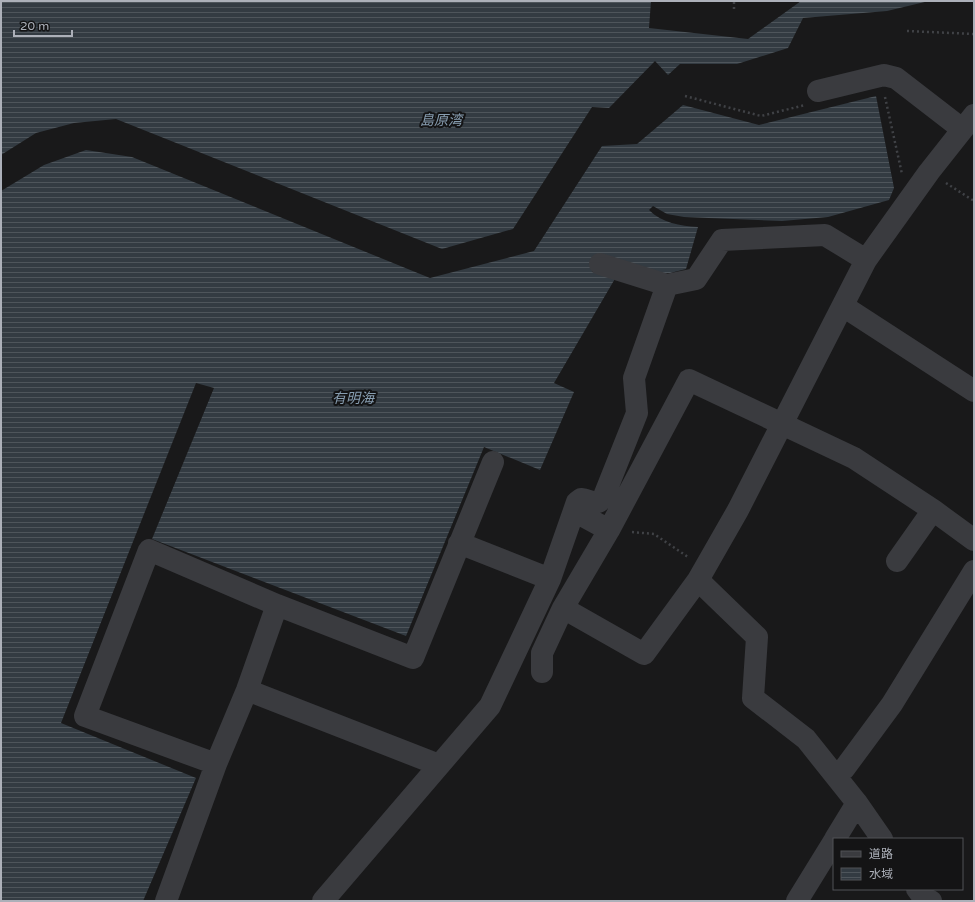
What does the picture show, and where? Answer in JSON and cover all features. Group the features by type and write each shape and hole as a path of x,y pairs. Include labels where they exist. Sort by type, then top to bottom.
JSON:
{"street":[{"path":"563,608 644,654 701,574 738,510 866,260 929,172 968,122 896,78 884,75 812,98"},
{"path":"600,264 667,285 696,279 722,240 825,235 866,260"},
{"path":"323,901 490,706 550,580 577,502 581,499 595,503 599,502 604,496 637,413 634,378 667,285"},
{"path":"843,306 974,391"},
{"path":"542,672 542,653 563,608 609,530 689,380 783,423 854,458 933,510 974,540"},
{"path":"216,764 85,716 149,550 277,605 413,658 493,462"},
{"path":"897,561 933,510"},
{"path":"574,511 609,530"},
{"path":"459,543 550,580"},
{"path":"835,774 844,769 892,704 974,571"},
{"path":"701,574 756,637 753,698 806,739 835,774 881,838"},
{"path":"166,901 216,764 247,690 277,605"},
{"path":"247,690 439,765"},
{"path":"835,838 857,803"},
{"path":"797,901 833,842"},
{"path":"918,890 923,897 931,901"}],"path":[{"path":"734,1 734,9"},
{"path":"907,31 974,34"},
{"path":"884,94 908,202"},
{"path":"685,96 761,116 812,98"},
{"path":"929,172 974,201"},
{"path":"609,530 654,534 701,574"}],"water":[{"name":"島原湾","path":"1,1 651,1 649,28 748,39 801,1 929,1 887,11 803,18 788,48 737,64 680,64 668,75 655,61 609,108 592,107 513,229 442,249 116,119 74,123 36,133 1,155"},
{"name":"有明海","path":"876,96 894,188 889,200 828,217 782,221 684,217 667,214 653,206 649,210 665,221 678,225 698,227 686,269 670,273 662,273 595,257 592,272 616,277 554,383 574,392 540,470 484,447 406,636 152,539 214,388 196,383 61,723 196,778 143,901 1,901 1,191 44,165 86,150 132,157 430,278 534,251 602,146 637,144 683,105 759,125"}]}
